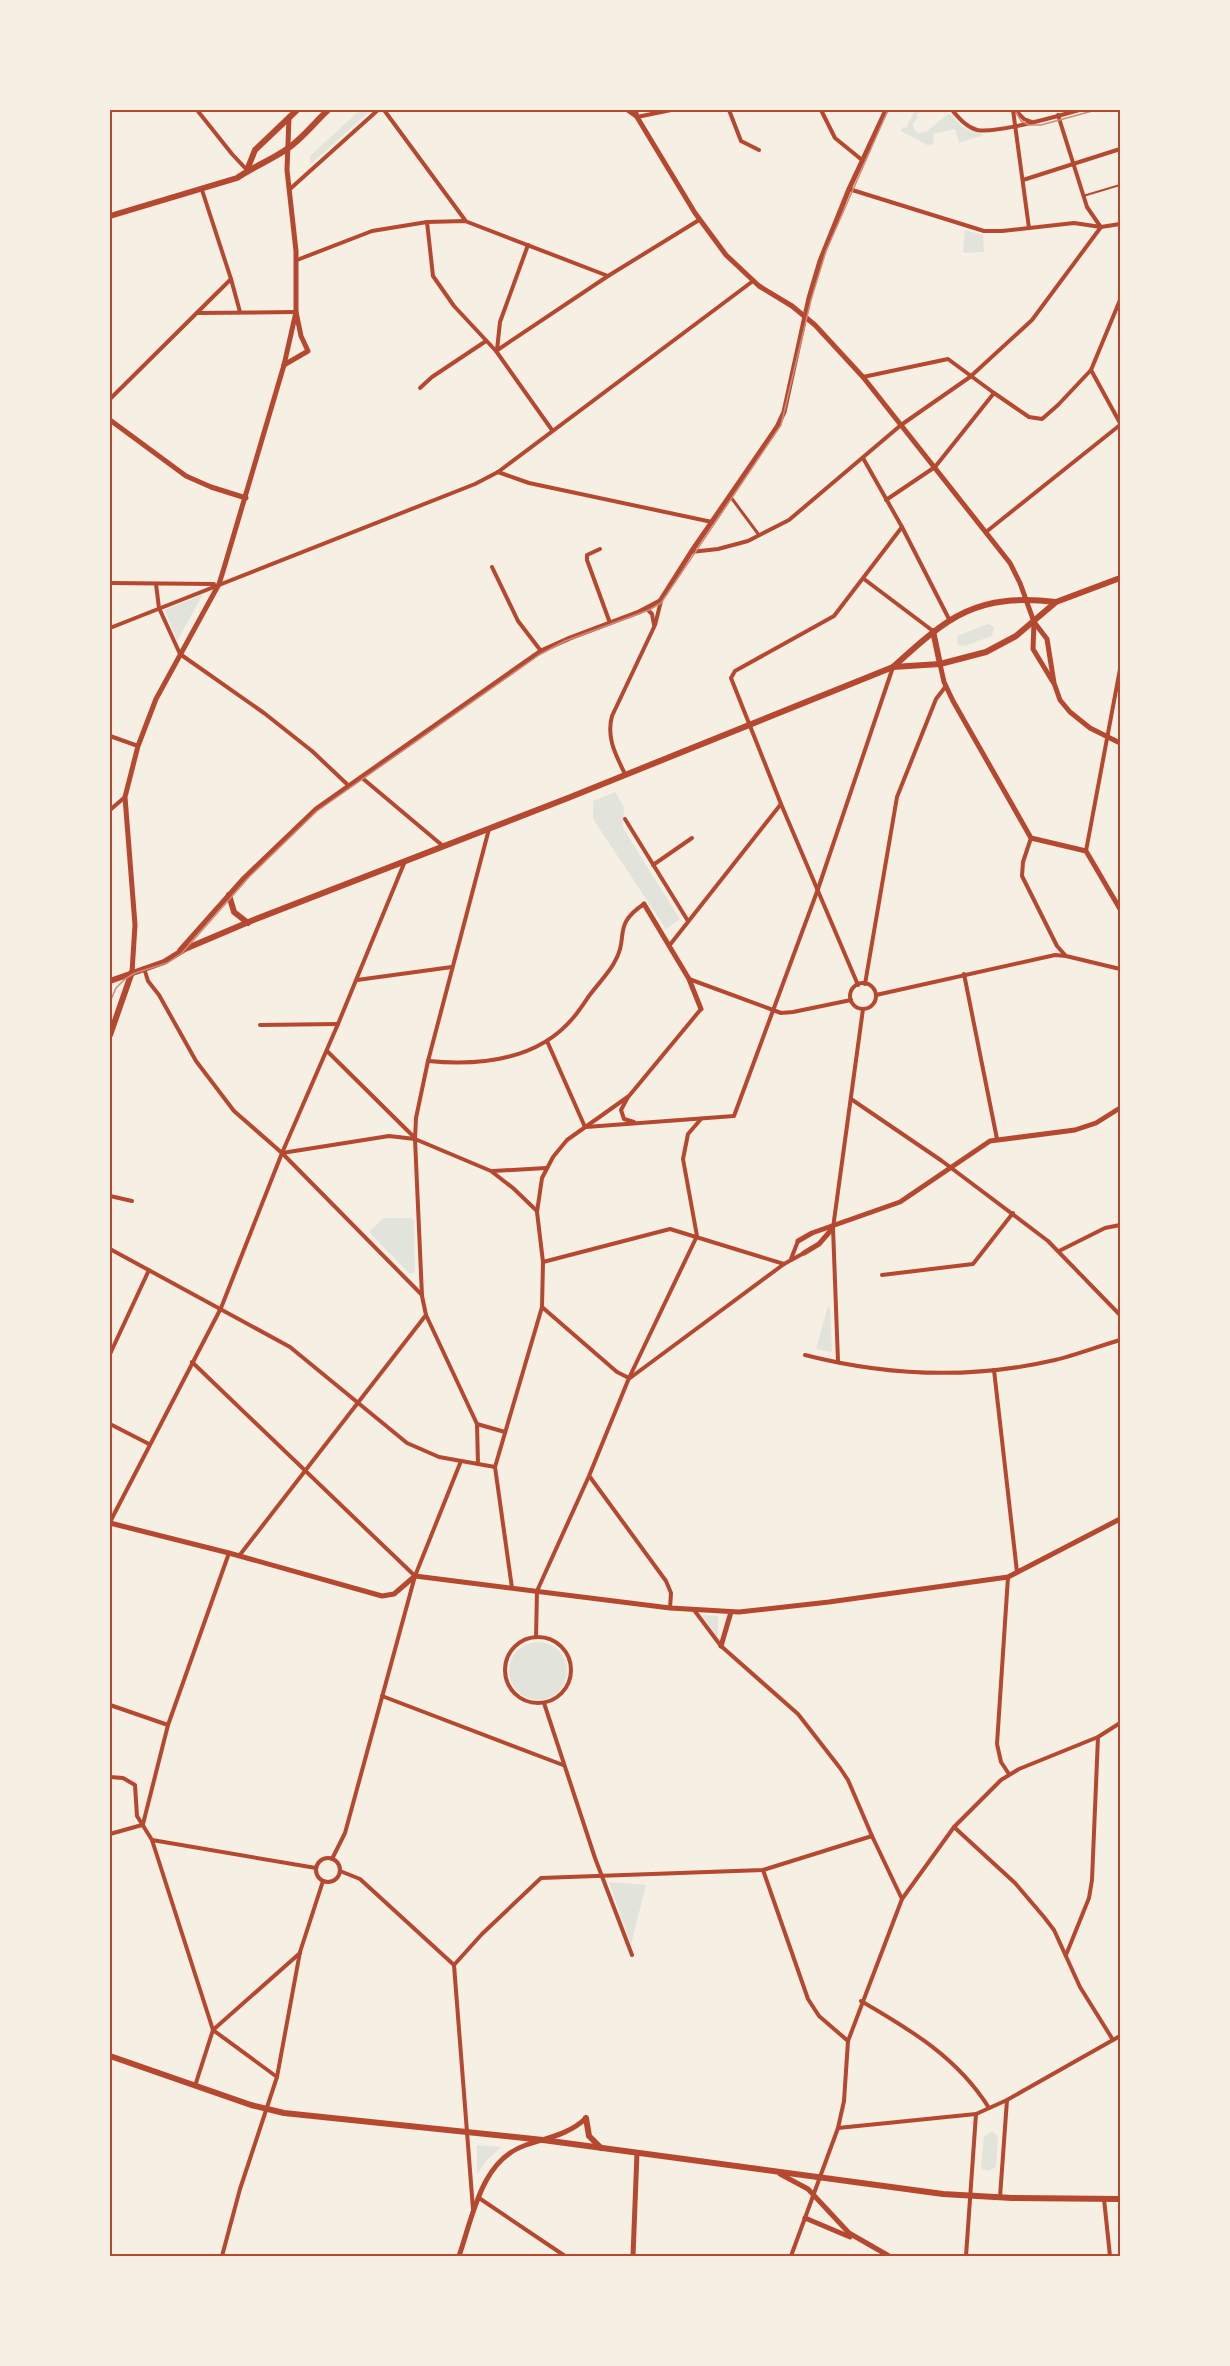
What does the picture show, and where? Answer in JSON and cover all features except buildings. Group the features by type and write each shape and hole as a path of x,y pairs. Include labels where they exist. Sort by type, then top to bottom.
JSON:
{"main road":[{"path":"248,170 255,150 297,110"},
{"path":"110,216 231,181 289,148 328,110"},
{"path":"110,981 164,962 179,952 248,923 893,667 940,664 986,652 1016,636 1056,602 1120,578"},
{"path":"893,667 949,619 984,605 1026,599 1056,602"},
{"path":"933,631 940,664"},
{"path":"229,895 234,912 248,923"},
{"path":"110,1035 132,972"},
{"path":"111,2056 267,2110 314,2117 543,2140 777,2173 970,2196 1120,2199"},
{"path":"586,2118 590,2136 602,2148"}],"street":[{"path":"197,110 232,154 248,170"},
{"path":"289,190 378,110"},
{"path":"384,110 465,220"},
{"path":"627,110 637,117 671,110"},
{"path":"635,110 699,220 726,255 753,281 805,316 862,377 1010,563 1034,622 1047,639 1054,683 1060,700 1070,712 1090,728 1120,743"},
{"path":"729,110 741,141 759,150"},
{"path":"821,110 835,138 862,160"},
{"path":"625,775 609,735 612,716 655,625 662,598 781,420 805,316 827,243 886,110"},
{"path":"952,110 964,123 976,129 987,130 1016,126 1079,110"},
{"path":"1014,110 1029,228"},
{"path":"1014,110 1024,119 1033,122"},
{"path":"1058,115 1089,213 1101,227"},
{"path":"132,972 135,925 125,797 138,746 156,699 219,584 284,365 296,312 297,260 287,163 289,117"},
{"path":"1023,180 1120,149"},
{"path":"849,189 984,231 1074,223 1101,227 1120,224"},
{"path":"202,190 240,312"},
{"path":"297,260 372,231 427,222 465,220 608,276"},
{"path":"496,351 608,276 699,220"},
{"path":"427,222 433,276 454,306 496,351 552,430"},
{"path":"691,552 736,545 760,536 789,520 901,425 970,376 1032,320 1101,227"},
{"path":"496,351 500,322 528,245"},
{"path":"110,399 231,279"},
{"path":"110,628 475,484 498,472 753,281"},
{"path":"862,377 948,359 1029,417 1042,419 1091,370 1120,300"},
{"path":"196,313 296,312"},
{"path":"284,365 308,351 296,312"},
{"path":"420,388 432,377 486,341"},
{"path":"986,532 1120,424 1091,370"},
{"path":"886,500 935,467 994,393"},
{"path":"110,420 186,476 211,488 246,498"},
{"path":"863,458 902,527 949,619"},
{"path":"498,472 529,483 712,522"},
{"path":"730,496 760,536"},
{"path":"858,985 781,804 731,678 732,674 834,616 902,527"},
{"path":"600,549 590,552 587,560 610,623"},
{"path":"492,567 518,621 541,651"},
{"path":"864,579 933,631"},
{"path":"110,583 219,584"},
{"path":"156,584 159,608 180,654 264,713 312,751 349,786"},
{"path":"179,952 229,895 301,823 349,786 541,651 647,609 662,598"},
{"path":"647,609 652,614 655,625"},
{"path":"1034,622 1033,649 1054,683"},
{"path":"940,664 946,686 1031,838 1086,851"},
{"path":"585,1127 734,1116 818,889 893,667"},
{"path":"1120,669 1086,851 1120,909"},
{"path":"865,984 897,796 936,699 946,686"},
{"path":"110,736 138,746"},
{"path":"362,777 443,846"},
{"path":"110,810 125,797"},
{"path":"669,946 781,804"},
{"path":"625,819 688,921"},
{"path":"478,1464 477,1424 426,1315 422,1296 416,1118 428,1061 489,828"},
{"path":"653,865 692,838"},
{"path":"1031,838 1023,862 1022,876 1057,946 1066,956"},
{"path":"405,861 357,980 282,1153 220,1308 110,1522 382,1596 394,1594 415,1576"},
{"path":"428,1061 463,1063 507,1058 547,1041 573,1019 615,962 623,923 632,912 644,904 688,979 701,1009 629,1096 621,1110 624,1119 637,1123"},
{"path":"876,995 1044,957 1066,956 1120,969 1120,976"},
{"path":"357,980 452,967"},
{"path":"144,968 148,981 159,995 196,1061 234,1111 282,1153 422,1296"},
{"path":"964,974 997,1140"},
{"path":"688,979 773,1011 793,1012 851,1000"},
{"path":"865,984 872,987 876,995 874,1003 863,1009 855,1006 851,1000 852,991 858,985 865,984"},
{"path":"838,1361 833,1228 863,1009"},
{"path":"260,1025 338,1024"},
{"path":"547,1041 585,1127"},
{"path":"327,1051 416,1139"},
{"path":"512,1588 495,1467 542,1307 543,1262 537,1212 539,1189 546,1168 567,1140 629,1096"},
{"path":"851,1099 1012,1213 1059,1251 1120,1315"},
{"path":"791,1260 798,1241 812,1233 833,1228 900,1202 984,1144 997,1140 1075,1130 1096,1123 1120,1108"},
{"path":"536,1637 537,1591 589,1476 629,1378 697,1236 683,1159 688,1134 701,1119"},
{"path":"282,1153 389,1136 416,1139 491,1171 513,1188 537,1212"},
{"path":"491,1171 546,1168"},
{"path":"110,1196 132,1201"},
{"path":"882,1275 973,1263 1012,1213"},
{"path":"1059,1251 1105,1228 1120,1225"},
{"path":"629,1378 784,1264 819,1244 833,1228"},
{"path":"543,1262 663,1229 677,1229 784,1264"},
{"path":"110,1249 290,1347 407,1443 439,1457 495,1467"},
{"path":"110,1354 149,1270"},
{"path":"542,1307 617,1372 629,1378"},
{"path":"239,1556 426,1315"},
{"path":"805,1355 921,1372 993,1370 1056,1359 1120,1340"},
{"path":"192,1362 415,1576 670,1608 731,1612 829,1602 1008,1577 1120,1519"},
{"path":"993,1370 1017,1574"},
{"path":"110,1424 149,1444"},
{"path":"477,1424 505,1432"},
{"path":"332,1859 345,1833 415,1576 461,1461"},
{"path":"589,1476 670,1588 670,1608"},
{"path":"142,1825 168,1725 229,1553"},
{"path":"1008,1577 998,1744 1001,1762 1009,1774"},
{"path":"694,1610 721,1646 798,1714 848,1780 902,1899"},
{"path":"721,1646 731,1612"},
{"path":"536,1637 548,1639 559,1645 567,1654 571,1666 570,1679 563,1692 555,1699 544,1703 529,1703 518,1697 510,1688 505,1675 506,1660 512,1649 521,1642 536,1637"},
{"path":"382,1696 564,1765"},
{"path":"544,1703 602,1876 632,1955"},
{"path":"110,1705 168,1725"},
{"path":"791,2256 838,2128 844,2101 848,2041 861,2001 902,1899 954,1827 1009,1774 1098,1737 1120,1724"},
{"path":"1066,1955 1089,1898 1092,1880 1098,1737"},
{"path":"110,1777 123,1778 135,1785 136,1813 152,1840 213,2030 277,2077"},
{"path":"110,1834 142,1825"},
{"path":"954,1827 1033,1902 1054,1930 1080,1987 1113,2040"},
{"path":"454,1965 541,1878 763,1870 872,1836"},
{"path":"152,1840 316,1868"},
{"path":"332,1859 338,1863 340,1871 334,1881 323,1881 318,1877 316,1868 321,1860 332,1859"},
{"path":"763,1870 808,1999 819,2016 848,2041"},
{"path":"340,1871 360,1879 454,1965 473,2216"},
{"path":"222,2256 240,2189 277,2077 300,1952 323,1881"},
{"path":"195,2086 213,2030 300,1952"},
{"path":"861,2001 914,2031 927,2041 971,2082 989,2108"},
{"path":"838,2128 976,2114 1007,2100 1120,2036"},
{"path":"999,2198 1007,2100"},
{"path":"966,2256 976,2114"},
{"path":"459,2256 479,2199 492,2170 503,2157 519,2147 571,2130 586,2118"},
{"path":"633,2256 637,2153"},
{"path":"777,2173 801,2183 814,2194 841,2226 859,2241"},
{"path":"479,2199 565,2256"},
{"path":"1104,2199 1110,2256"},
{"path":"805,2218 889,2256"}],"lane":[{"path":"1083,196 1120,185"}],"shaded area":[{"path":"360,110 371,110 311,164 310,156"},
{"path":"915,110 923,110 916,115 918,118 913,123 918,133 926,132 949,113 962,127 984,135 959,143 955,129 933,134 934,144 927,145 901,131 903,127 906,128"},
{"path":"965,230 983,235 984,252 963,253"},
{"path":"203,594 177,641 165,610"},
{"path":"988,624 994,627 992,636 965,646 958,645 959,635"},
{"path":"615,792 624,807 623,828 680,919 666,929 593,819 593,801"},
{"path":"383,1218 411,1218 414,1221 415,1272 410,1274 369,1232"},
{"path":"828,1306 830,1308 832,1352 816,1349"},
{"path":"702,1615 718,1616 718,1638"},
{"path":"532,1642 544,1642 559,1650 567,1665 567,1677 559,1692 544,1700 532,1700 517,1692 509,1677 509,1665 517,1650"},
{"path":"609,1882 646,1885 631,1944"},
{"path":"992,2131 998,2137 996,2167 988,2171 982,2169 981,2166 984,2137"},
{"path":"477,2145 501,2147 486,2161 477,2175"}],"tram line":[{"path":"110,1002 116,988 125,979 135,973 167,963 182,953 250,876 317,811 539,655 565,641 649,610 661,603 781,425 811,300 826,251 888,110"},
{"path":"1015,110 1021,121 1029,125 1041,125 1096,110"}]}
